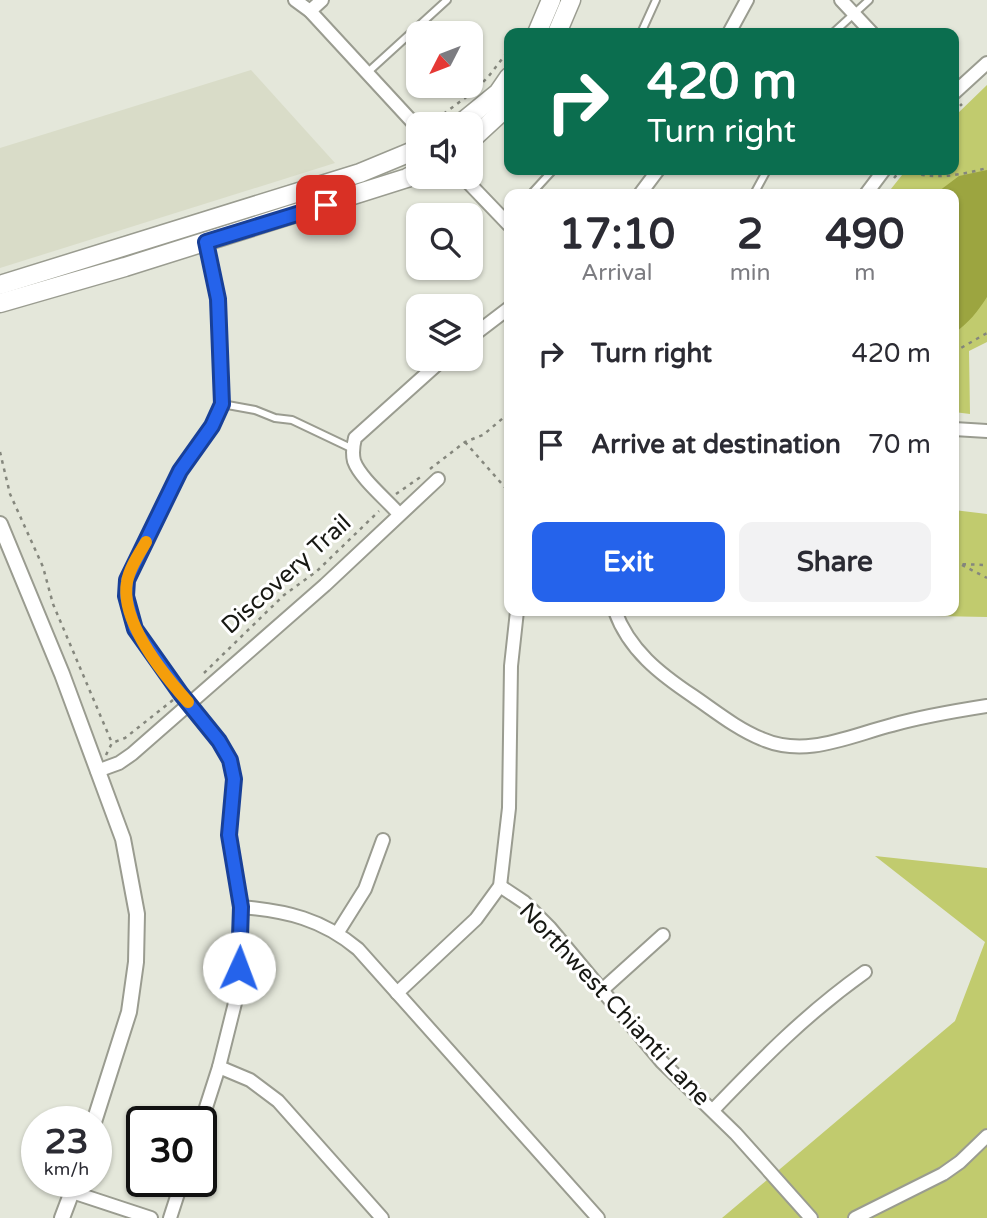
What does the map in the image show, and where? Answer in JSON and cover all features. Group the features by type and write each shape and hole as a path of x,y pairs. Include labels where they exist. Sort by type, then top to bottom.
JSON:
{"main road":[{"path":"539,28 551,0"},
{"path":"559,28 571,0"},
{"path":"475,112 498,93 504,84"},
{"path":"483,129 504,110"},
{"path":"0,285 360,173 406,154"},
{"path":"0,303 206,242 406,176"}],"street":[{"path":"295,0 310,11 406,115"},
{"path":"310,11 322,0"},
{"path":"732,28 747,0"},
{"path":"841,0 867,28"},
{"path":"959,88 987,63"},
{"path":"475,189 504,218"},
{"path":"206,242 218,299 222,404 212,426 180,471 127,580 126,596 135,629 219,741 230,760 234,779 229,835 241,907 238,990 219,1068 206,1106"},
{"path":"483,328 504,312"},
{"path":"399,514 359,469 354,460 355,438 429,371"},
{"path":"959,429 987,431"},
{"path":"97,771 119,763 132,754 185,699 325,584 438,479"},
{"path":"0,524 62,674 123,839 137,914 136,962 129,1012 99,1106"},
{"path":"397,993 469,927 500,886 509,808 511,666 516,616"},
{"path":"618,616 630,640 646,660 666,678 763,740 789,746 819,746 940,713 987,706"},
{"path":"338,932 365,889 383,840"},
{"name":"Northwest Chianti Lane","path":"500,886 524,902 541,919 662,1062 713,1110 811,1218"},
{"path":"241,907 275,910 306,918 338,932 358,949 598,1218"},
{"path":"602,990 663,935"},
{"path":"713,1110 795,1026 865,972"},
{"path":"219,1068 250,1080 278,1101 382,1218"},
{"path":"855,1218 871,1214 943,1174 987,1136"},
{"path":"62,1218 70,1197"},
{"path":"100,1197 151,1218"},
{"path":"170,1218 177,1197"}],"lane":[{"path":"368,72 447,0"},
{"path":"643,28 656,0"},
{"path":"838,28 869,0"},
{"path":"536,189 549,175"},
{"path":"222,404 292,420 353,449"}],"path":[{"path":"448,112 481,85 504,56"},
{"path":"926,175 957,176 987,168"},
{"path":"959,349 987,333"},
{"name":"Discovery Trail","path":"204,673 284,595 317,571 354,538 388,502 465,442 484,435 504,417"},
{"path":"465,442 504,486"},
{"path":"0,452 10,494 33,542 53,604 112,743"},
{"path":"960,564 987,565"},
{"path":"960,564 987,578"},
{"path":"97,771 112,743 125,738 185,699"}],"shaded area":[{"path":"251,70 335,163 0,268 0,148"},
{"path":"987,85 987,342 969,351 970,414 959,413 959,189 891,189 902,175 959,175 959,112"},
{"path":"987,170 987,297 959,330 959,189 942,189 959,176"},
{"path":"959,511 987,514 987,617 936,616 959,616"},
{"path":"875,856 987,868 987,1218 722,1218 955,1021 985,942"}],"slow traffic":[{"path":"146,542 127,580 126,596 130,613 135,629 188,702"}],"route":[{"path":"239,968 241,907 229,835 234,779 230,760 219,741 181,694 135,629 126,596 127,580 180,471 198,449 222,404 218,299 206,242 326,205"}]}
